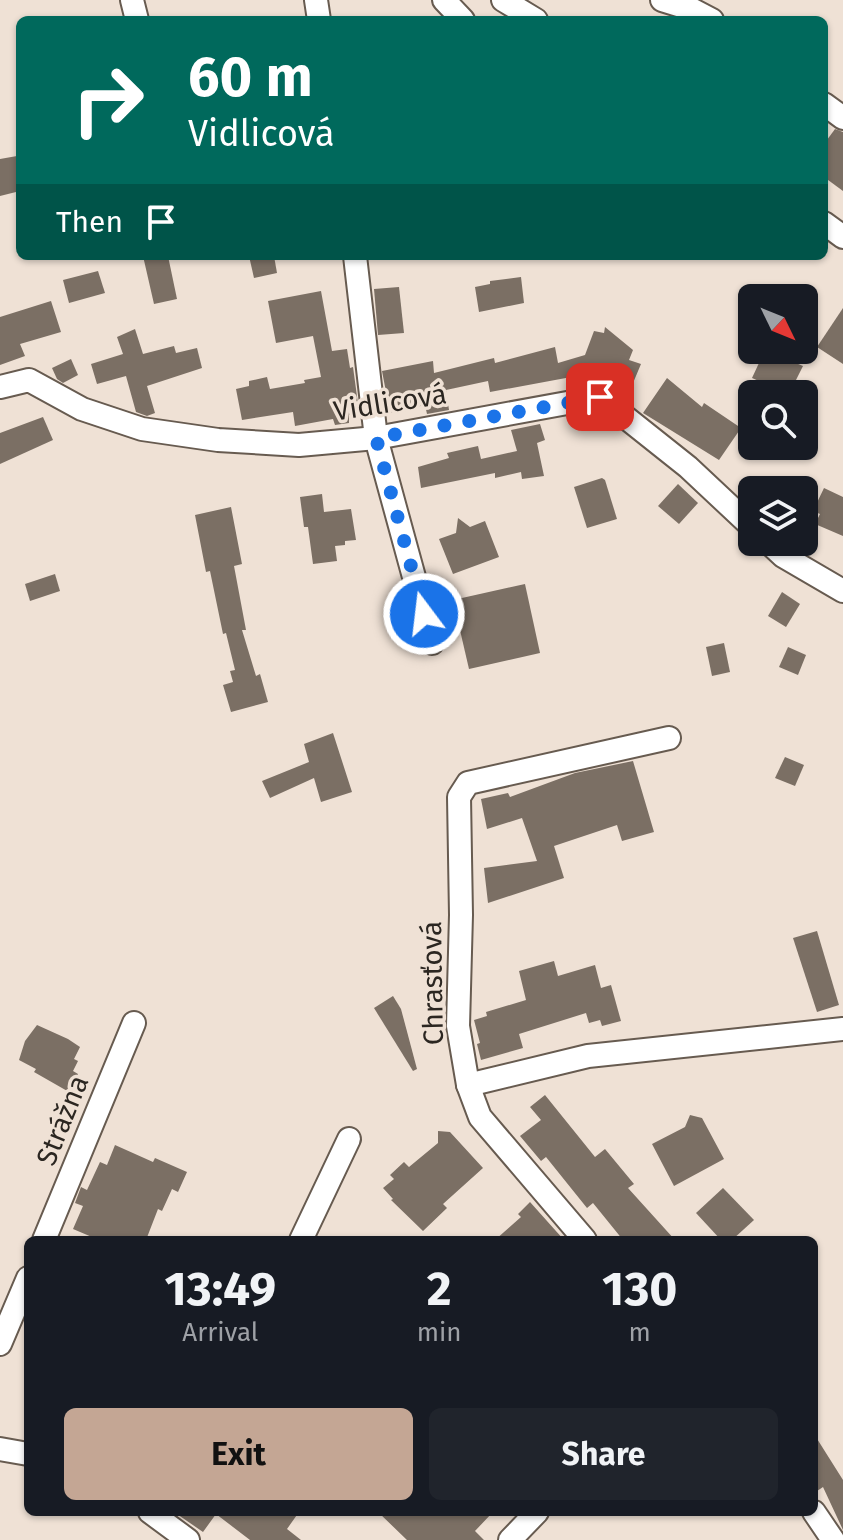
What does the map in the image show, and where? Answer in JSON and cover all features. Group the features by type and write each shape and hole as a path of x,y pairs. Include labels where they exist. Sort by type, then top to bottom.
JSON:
{"street":[{"path":"444,0 459,16"},
{"path":"503,0 529,16"},
{"path":"662,0 704,16"},
{"path":"355,260 376,438 432,643"},
{"name":"Vidlicová","path":"0,387 29,380 82,409 142,429 221,446 299,445 376,438 600,397 688,467 738,514"},
{"path":"783,556 843,591"},
{"name":"Chrasťová","path":"582,1236 480,1117 468,1085 458,1026 461,915 459,797 468,783 669,738"},
{"name":"Strážna","path":"46,1236 134,1023"},
{"path":"468,1085 588,1056 843,1029"},
{"path":"303,1236 349,1139"},
{"path":"0,1344 24,1287"},
{"path":"0,1449 24,1453"},
{"path":"155,1516 188,1540"},
{"path":"510,1540 533,1516"},
{"path":"817,1516 833,1540"}],"building":[{"path":"835,129 843,132 843,191 828,180 828,139"},
{"path":"16,156 16,192 0,196 0,159"},
{"path":"144,260 169,260 177,299 154,304"},
{"path":"250,260 275,260 277,273 254,278"},
{"path":"98,271 105,293 69,303 63,280"},
{"path":"521,277 524,303 479,312 475,287 490,284 490,281"},
{"path":"399,287 404,333 378,335 374,289"},
{"path":"321,291 332,351 347,349 350,368 353,367 359,411 349,415 349,423 335,425 333,419 295,426 293,412 242,420 236,389 249,386 249,381 267,377 270,389 321,377 313,336 276,343 268,301"},
{"path":"51,301 61,332 20,344 25,356 0,365 0,317"},
{"path":"843,308 843,364 818,346"},
{"path":"605,327 633,350 629,360 641,364 633,383 616,379 617,368 581,372 582,375 490,392 488,381 446,390 449,410 427,414 425,405 390,413 382,371 433,361 434,373 494,358 495,363 555,347 558,363 585,355 594,331 604,333"},
{"path":"135,329 143,354 174,346 176,353 197,348 202,368 147,386 155,413 147,416 136,412 126,376 97,384 91,364 123,354 117,337"},
{"path":"71,359 78,375 63,383 57,379 52,368"},
{"path":"758,364 803,366 796,380 752,378"},
{"path":"667,378 702,407 704,403 738,426 738,432 719,460 643,413"},
{"path":"43,417 53,440 0,464 0,433"},
{"path":"540,424 545,440 537,443 544,476 522,479 521,472 495,478 495,473 421,488 418,467 449,458 447,453 478,446 481,459 517,451 511,430"},
{"path":"602,478 617,519 587,528 574,487"},
{"path":"678,484 698,503 679,524 658,506"},
{"path":"824,488 843,497 843,536 818,525 818,501"},
{"path":"322,494 324,512 351,509 356,540 335,546 337,561 313,564 300,497"},
{"path":"231,507 242,564 234,566 246,630 242,630 256,676 260,674 268,702 231,712 223,685 233,682 230,671 235,670 226,633 223,634 210,571 206,572 195,515"},
{"path":"458,518 470,527 485,521 499,557 453,574 439,539 456,533"},
{"path":"55,574 60,591 30,601 25,584"},
{"path":"525,584 540,653 469,669 453,600"},
{"path":"782,592 800,604 786,627 768,616"},
{"path":"724,643 730,672 712,676 706,647"},
{"path":"788,647 806,655 798,675 779,667"},
{"path":"333,733 352,792 321,802 314,778 270,798 262,781 309,762 304,744"},
{"path":"785,757 804,765 795,786 775,778"},
{"path":"633,761 654,832 622,841 617,825 554,846 564,878 488,903 484,868 537,861 522,818 487,829 481,799 508,793 510,797 575,773"},
{"path":"817,931 839,1005 817,1012 793,938"},
{"path":"554,961 558,976 595,965 601,988 611,985 621,1021 602,1026 600,1020 589,1023 586,1013 519,1034 523,1048 481,1060 474,1020 487,1016 486,1012 526,1000 519,971"},
{"path":"393,996 401,1009 417,1069 413,1071 374,1008"},
{"path":"37,1025 80,1047 73,1071 78,1074 69,1092 19,1060 25,1041"},
{"path":"545,1095 595,1157 605,1149 634,1184 628,1188 671,1236 620,1236 593,1203 587,1208 546,1157 541,1161 520,1136 541,1120 530,1107"},
{"path":"690,1115 702,1118 724,1159 674,1186 652,1144 685,1127"},
{"path":"438,1131 450,1132 483,1168 443,1204 447,1208 423,1231 383,1188 394,1179 390,1175 404,1162 409,1167 438,1143"},
{"path":"115,1145 153,1162 155,1158 187,1172 178,1192 172,1189 162,1211 158,1209 148,1236 90,1236 73,1229 83,1206 75,1203 81,1187 87,1190 100,1162 107,1165"},
{"path":"723,1188 754,1220 736,1236 717,1236 696,1213"},
{"path":"530,1202 560,1236 500,1236 521,1217 518,1214"},
{"path":"818,1440 843,1480 843,1530 823,1487 818,1490"},
{"path":"180,1516 215,1516 203,1532"},
{"path":"219,1516 296,1516 287,1529 301,1540 250,1540"},
{"path":"382,1516 489,1516 475,1531 484,1540 407,1540"}],"route":[{"path":"424,614 376,438 600,397"}]}
